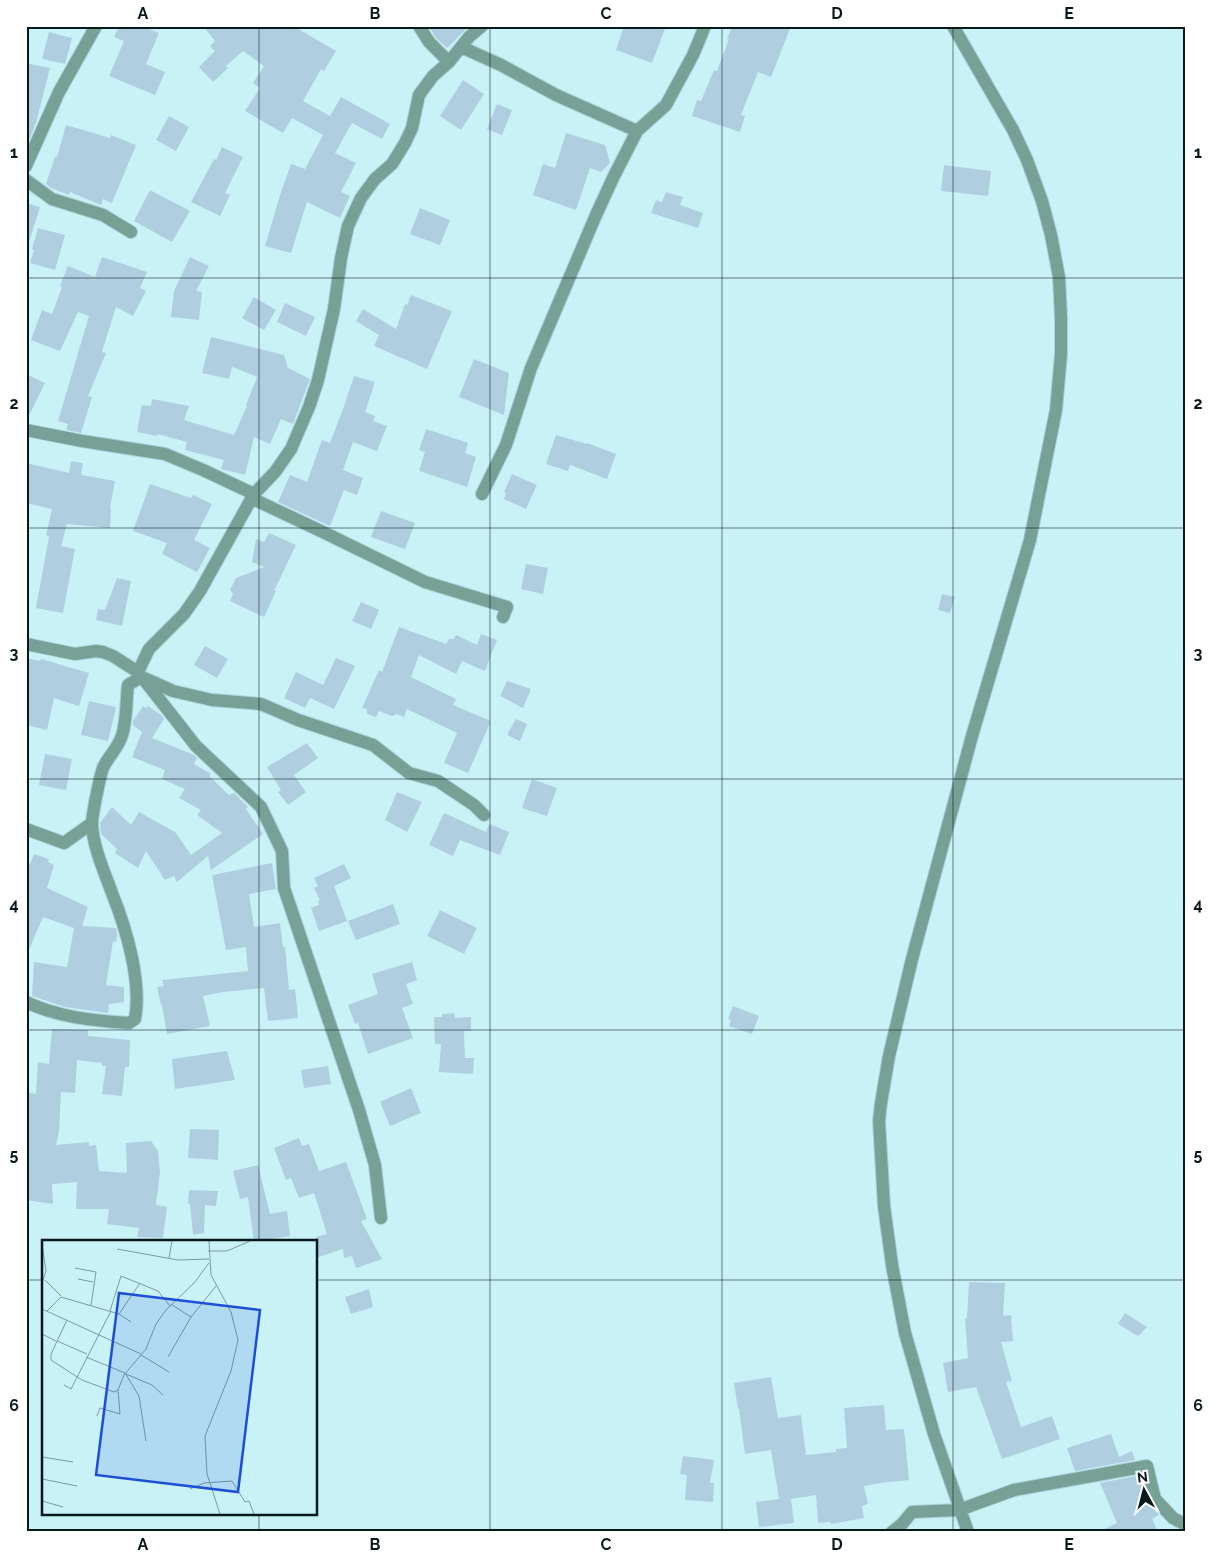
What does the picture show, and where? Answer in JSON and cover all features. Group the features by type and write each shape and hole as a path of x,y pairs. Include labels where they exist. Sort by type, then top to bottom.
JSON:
{"street":[{"path":"26,166 59,92 96,26"},
{"path":"419,26 430,42 449,62"},
{"path":"26,1002 36,1007 71,1016 129,1023 135,1019 138,1003 137,984 126,934 116,901 98,855 92,823 103,768 121,738 128,686 139,675 148,649 184,614 200,591 253,496 275,472 291,449 309,407 326,346 348,226 361,198 375,179 392,164 405,143 412,128 419,95 433,76 449,62 482,26"},
{"path":"482,494 506,445 531,368 613,178 638,131 666,105 693,55 705,26"},
{"path":"953,26 1028,160 1051,235 1059,278 1061,318 1056,410 1030,540 972,736 912,959 889,1056 879,1121 884,1206 892,1265 905,1333 934,1434 968,1532"},
{"path":"461,47 501,65 556,94 638,131"},
{"path":"26,180 52,199 103,215 130,232"},
{"path":"26,430 165,454 203,470 424,582 507,607 503,617"},
{"path":"26,644 75,654 103,652 113,656 139,675 173,691 212,700 261,704 298,720 373,745 409,773 438,781 474,805 484,815"},
{"path":"139,675 196,746 261,807 282,851 284,888 359,1110 375,1165 381,1218"},
{"path":"26,829 64,843 92,823"},
{"path":"892,1532 912,1512 959,1510 1014,1490 1147,1466 1155,1499 1174,1518 1186,1525"}],"building":[{"path":"119,26 142,26 159,33 146,64 165,72 155,95 109,76 124,41 114,37"},
{"path":"203,26 293,26 336,51 324,71 321,69 303,101 330,116 341,97 390,124 382,139 352,123 335,153 356,163 341,192 350,196 340,218 307,202 291,253 265,246 291,164 305,169 323,135 292,118 283,133 245,111 260,88 253,83 264,66 243,51 226,66 228,68 213,82 199,67 215,51 210,46 215,41"},
{"path":"429,26 469,26 447,48 435,37"},
{"path":"624,26 666,26 652,63 616,50"},
{"path":"732,26 791,26 771,77 758,72 741,115 745,116 740,132 692,116 697,100 701,101 714,70 717,71"},
{"path":"49,32 72,38 65,64 42,59"},
{"path":"26,63 50,68 36,123 27,145"},
{"path":"463,80 484,94 461,130 440,116"},
{"path":"497,104 512,110 502,135 487,129"},
{"path":"169,116 189,127 176,151 156,140"},
{"path":"66,125 110,138 111,135 136,145 112,203 103,199 101,205 70,192 69,195 46,184 55,157 57,157"},
{"path":"566,133 605,145 610,163 601,172 590,168 576,210 533,195 543,164 555,168"},
{"path":"222,147 243,157 225,193 230,195 220,216 191,202"},
{"path":"944,165 991,171 988,196 941,191"},
{"path":"150,190 190,211 172,242 134,221"},
{"path":"666,192 683,197 680,205 703,213 698,228 651,213 656,200 662,202"},
{"path":"26,203 40,207 29,242 26,242"},
{"path":"420,208 450,220 440,245 410,234"},
{"path":"38,228 65,235 55,270 30,263"},
{"path":"102,257 147,272 140,288 146,291 133,316 116,307 102,352 106,353 88,396 92,397 81,433 66,430 68,424 58,421 89,316 78,312 60,351 31,340 42,310 52,314 68,266 95,277"},
{"path":"190,257 209,266 196,291 202,292 199,320 171,317 174,291"},
{"path":"411,295 452,311 427,369 374,346 379,335 356,321 363,309 396,329 405,304 407,305"},
{"path":"254,297 276,310 264,330 242,318"},
{"path":"285,303 315,317 306,336 277,322"},
{"path":"211,337 284,355 288,368 310,379 293,424 281,419 270,444 254,437 245,475 221,469 224,460 185,450 187,442 157,434 157,436 137,432 142,405 151,406 152,399 189,406 184,420 234,435 257,377 232,367 229,379 202,373"},
{"path":"474,359 509,373 504,415 459,397"},
{"path":"26,374 45,383 26,422"},
{"path":"354,376 375,382 365,412 375,416 373,421 387,426 377,451 353,442 343,470 363,478 357,495 344,490 330,526 278,502 290,475 307,482 322,440 330,443"},
{"path":"426,429 468,443 465,453 476,457 467,487 419,471 425,452 419,450"},
{"path":"556,435 587,443 616,454 607,479 570,465 568,471 546,464"},
{"path":"71,461 83,463 81,475 115,481 110,508 110,528 67,524 61,546 75,549 63,613 36,608 49,536 46,535 52,509 26,503 26,463 69,473"},
{"path":"512,474 537,485 526,509 504,499 506,493 504,492"},
{"path":"150,484 191,498 193,495 212,504 194,540 210,548 197,572 162,554 167,543 133,531"},
{"path":"381,511 415,523 405,549 371,537"},
{"path":"269,533 296,545 264,617 230,601 233,594 230,590 236,578 264,567 252,562 256,539 264,542"},
{"path":"526,564 548,568 543,594 521,589"},
{"path":"117,578 131,581 122,626 96,620 98,609 105,610"},
{"path":"942,594 955,597 950,613 938,610"},
{"path":"361,602 379,610 371,629 352,621"},
{"path":"399,627 446,644 449,639 454,639 456,635 477,645 481,634 497,640 485,671 462,661 456,674 419,655 411,677 456,699 453,705 491,721 468,773 444,763 457,733 407,709 404,717 397,714 392,716 379,711 376,717 367,714 367,709 362,708 379,670 382,672"},
{"path":"205,646 228,659 217,678 194,665"},
{"path":"26,658 40,661 41,659 89,673 79,706 54,698 47,730 26,725"},
{"path":"336,658 355,666 334,709 310,698 305,708 284,698 296,672 323,685"},
{"path":"507,681 531,689 523,708 500,696"},
{"path":"89,701 116,707 108,741 81,735"},
{"path":"143,706 146,708 148,706 164,719 152,738 194,755 197,758 194,764 211,774 209,776 229,795 234,793 248,807 246,809 263,834 211,870 208,856 177,882 174,876 165,880 146,851 138,868 115,853 117,849 101,834 100,823 112,807 131,825 139,812 175,832 191,855 222,833 197,815 201,810 179,798 185,789 162,779 165,770 132,757 142,732 133,725 133,721"},
{"path":"516,719 527,724 520,741 507,735"},
{"path":"307,743 318,758 294,775 306,792 288,805 278,792 281,790 267,767"},
{"path":"45,754 72,759 66,790 39,785"},
{"path":"532,779 557,788 547,816 522,808"},
{"path":"397,792 422,802 407,832 385,820"},
{"path":"444,813 486,832 489,824 509,832 500,855 460,840 453,856 429,845"},
{"path":"34,854 49,859 48,862 54,865 47,888 88,907 82,926 116,928 116,942 113,941 106,985 124,987 124,1002 109,1004 108,1013 65,1007 32,996 34,962 67,967 74,928 43,917 26,957 26,862 30,864"},
{"path":"272,863 276,889 249,894 254,927 280,923 283,947 285,947 289,990 295,989 298,1018 268,1021 264,988 223,992 203,996 210,1026 167,1034 157,987 164,986 162,980 248,971 246,947 226,950 212,875"},
{"path":"344,864 351,878 334,886 347,921 319,931 311,908 319,905 318,901 320,900 314,888 318,886 314,878"},
{"path":"393,904 400,924 356,940 348,921"},
{"path":"440,910 477,928 464,954 427,936"},
{"path":"412,962 417,980 406,984 413,1004 402,1008 413,1038 368,1054 358,1023 355,1024 348,1005 378,994 372,974"},
{"path":"733,1006 759,1016 752,1034 729,1026 731,1020 728,1019"},
{"path":"454,1013 455,1018 471,1017 471,1031 464,1031 465,1058 474,1058 473,1074 439,1072 441,1044 435,1044 434,1017 442,1017 442,1014"},
{"path":"52,1029 88,1030 88,1036 130,1040 129,1067 125,1067 122,1096 102,1094 106,1066 102,1066 102,1063 77,1060 75,1093 61,1092 59,1131 56,1145 89,1142 89,1146 96,1145 99,1171 127,1173 126,1143 151,1141 158,1151 160,1172 156,1205 167,1207 163,1238 137,1237 139,1228 107,1224 109,1209 76,1209 77,1182 52,1184 53,1204 26,1200 26,1092 36,1094 38,1062 49,1064"},
{"path":"227,1051 235,1080 175,1089 172,1059"},
{"path":"328,1066 331,1084 304,1088 301,1070"},
{"path":"411,1088 421,1113 390,1126 380,1102"},
{"path":"190,1129 219,1130 218,1160 188,1158"},
{"path":"299,1138 302,1146 309,1144 319,1171 346,1162 367,1219 361,1221 382,1259 356,1268 352,1256 344,1258 343,1249 318,1257 318,1240 316,1240 316,1237 327,1234 314,1193 299,1198 291,1178 286,1180 274,1148"},
{"path":"258,1165 270,1214 287,1211 290,1236 254,1240 248,1197 240,1199 233,1171"},
{"path":"189,1190 218,1191 216,1206 205,1205 204,1233 193,1235 190,1204 188,1204"},
{"path":"969,1282 1005,1283 1003,1316 1011,1315 1013,1341 1001,1342 1012,1381 1006,1382 1021,1427 1052,1416 1060,1439 1002,1459 976,1387 948,1392 943,1363 968,1358 965,1318 967,1318"},
{"path":"369,1289 373,1307 351,1314 345,1297"},
{"path":"1125,1313 1147,1327 1138,1336 1118,1324"},
{"path":"771,1377 778,1418 801,1415 806,1455 836,1452 836,1449 847,1448 844,1408 884,1405 886,1430 904,1429 909,1480 864,1486 868,1504 862,1506 864,1518 831,1524 830,1522 818,1523 816,1495 791,1499 794,1523 759,1527 756,1502 779,1499 771,1450 745,1454 734,1383"},
{"path":"1111,1434 1119,1457 1132,1451 1135,1460 1075,1471 1067,1448"},
{"path":"683,1456 714,1460 710,1483 714,1483 713,1502 685,1500 687,1475 680,1474"},
{"path":"1141,1475 1147,1501 1159,1515 1152,1519 1158,1532 1098,1532 1117,1523 1100,1483"}]}
